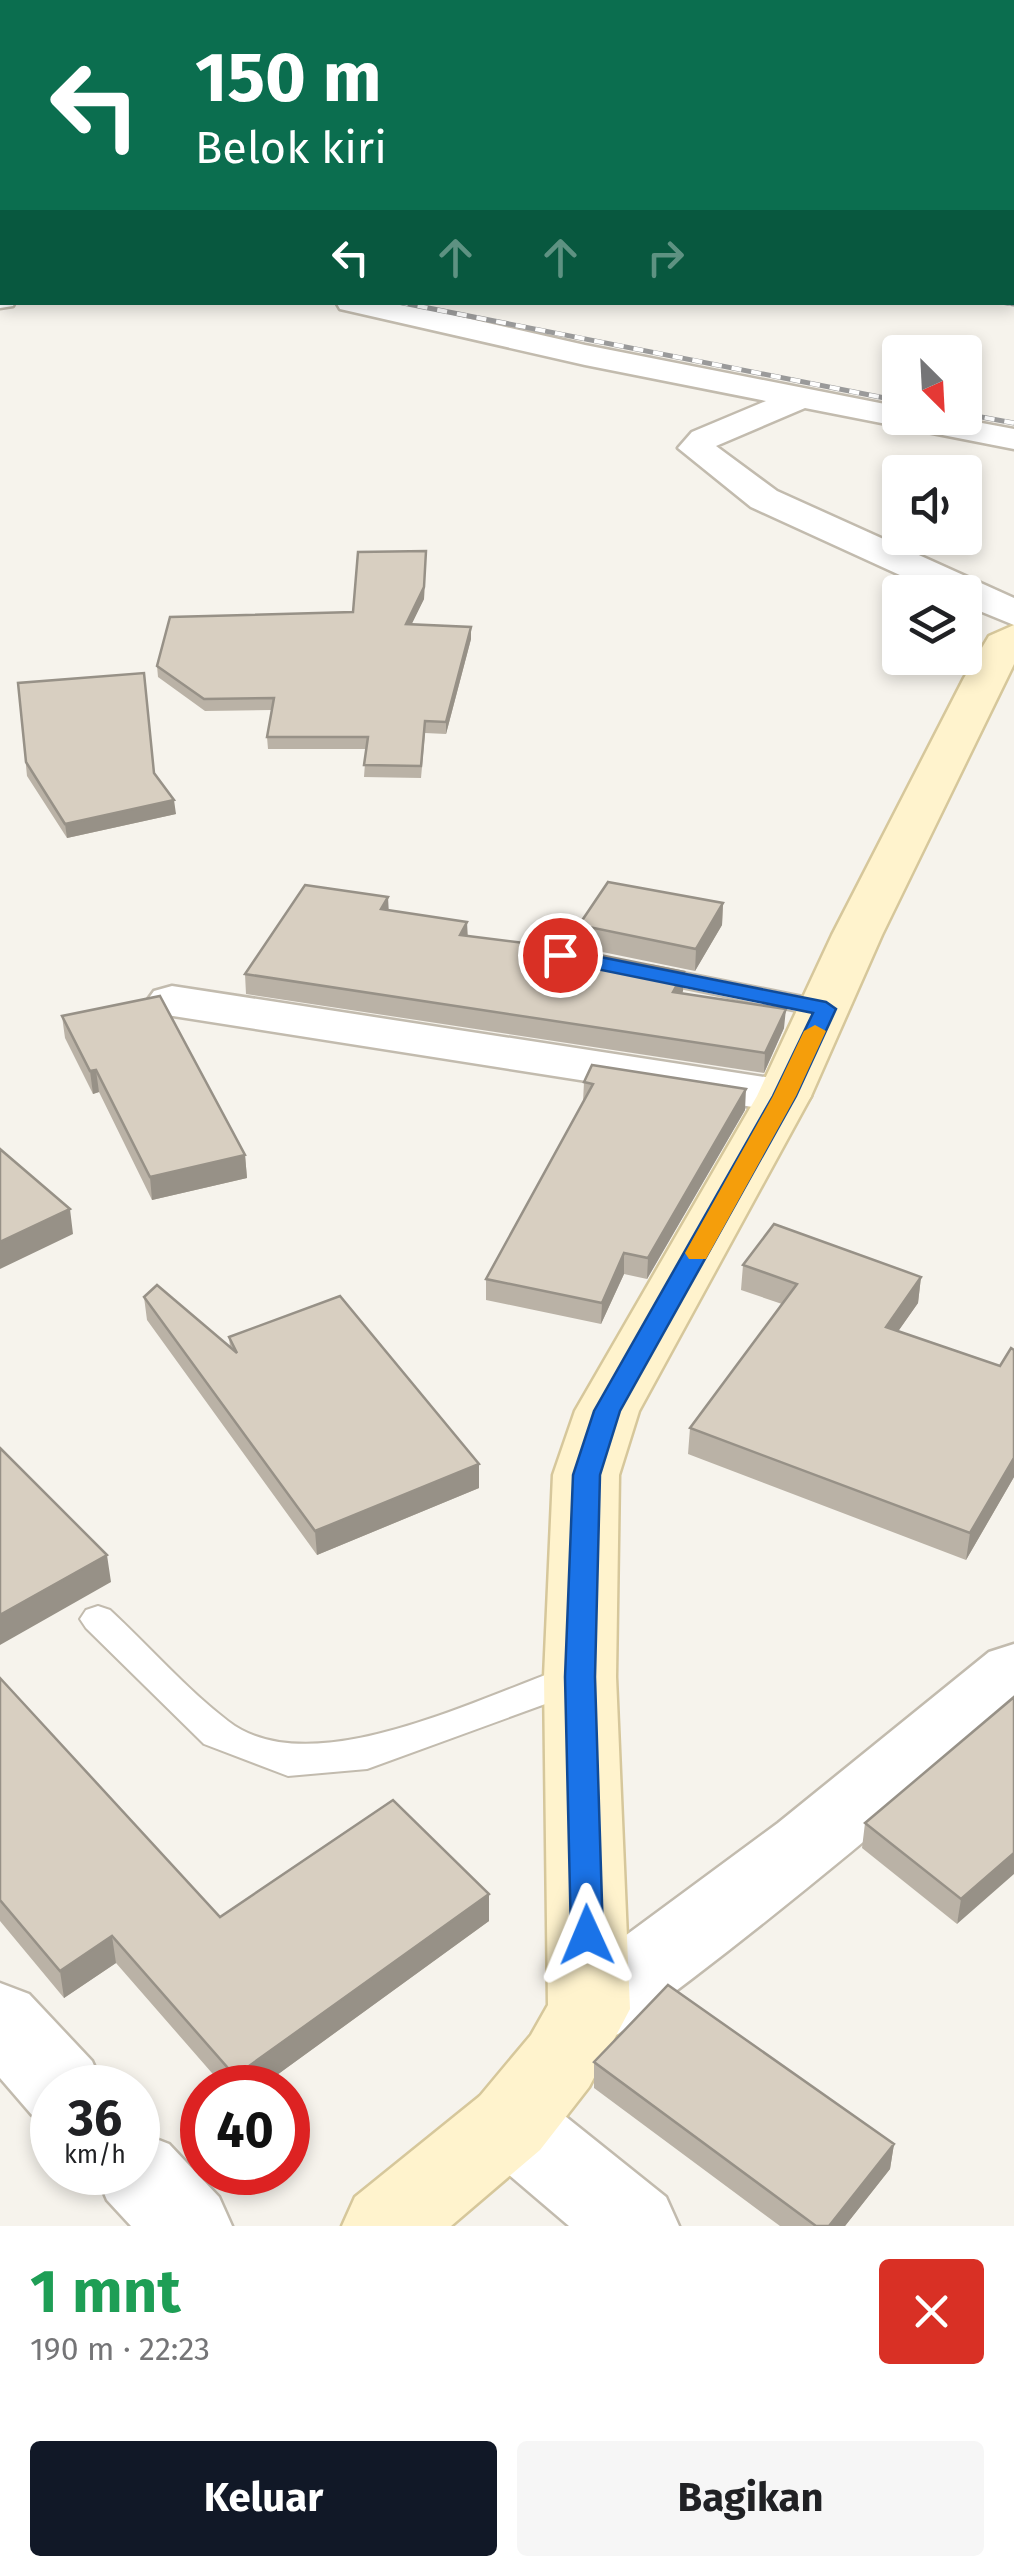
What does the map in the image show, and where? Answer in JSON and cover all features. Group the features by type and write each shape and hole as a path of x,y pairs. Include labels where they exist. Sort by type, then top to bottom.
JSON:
{"street":[{"path":"365,305 882,413"},
{"path":"589,2009 580,1677 586,1475 607,1411 784,1096 857,935 1012,635 764,499 696,448 704,439 801,398"},
{"path":"982,433 1014,439"},
{"path":"172,1002 784,1096"},
{"path":"386,2226 510,2123 560,2062 589,2009 681,1945 801,1852 1014,1672"},
{"path":"0,2018 42,2065"},
{"path":"510,2123 634,2226"},
{"path":"159,2195 188,2226"}],"lane":[{"path":"616,967 826,1009"},
{"path":"98,1619 217,1734 288,1761 367,1754 580,1677"}],"building":[{"path":"426,551 424,587 406,624 471,627 446,722 425,721 421,766 364,765 368,737 267,737 274,698 204,699 157,666 170,617 353,612 358,552"},
{"path":"144,673 154,773 174,800 65,824 26,762 18,683"},
{"path":"608,882 723,903 696,949 579,925"},
{"path":"305,885 388,897 381,909 467,922 460,935 565,948 684,972 673,992 786,1009 765,1053 245,974"},
{"path":"160,996 245,1155 150,1177 96,1070 90,1071 62,1016"},
{"path":"592,1065 746,1089 648,1258 624,1253 602,1303 486,1279 593,1084 584,1082"},
{"path":"0,1149 70,1209 0,1242"},
{"path":"774,1224 921,1277 886,1327 1000,1366 1011,1348 1014,1350 1014,1458 970,1533 690,1428 797,1284 743,1265"},
{"path":"157,1285 237,1353 229,1337 340,1296 479,1464 315,1531 144,1297"},
{"path":"0,1448 107,1555 0,1615"},
{"path":"0,1678 220,1917 393,1800 489,1894 250,2065 225,2065 112,1936 60,1971 0,1900"},
{"path":"1014,1697 1014,1853 961,1899 865,1823"},
{"path":"668,1985 894,2144 829,2226 816,2226 594,2062"}],"railway":[{"path":"413,305 882,397"},
{"path":"982,417 1014,423"}],"slow traffic":[{"path":"698,1253 815,1031"}],"route":[{"path":"560,955 826,1009 784,1096 607,1411 586,1475 580,1677 587,1935"}]}
